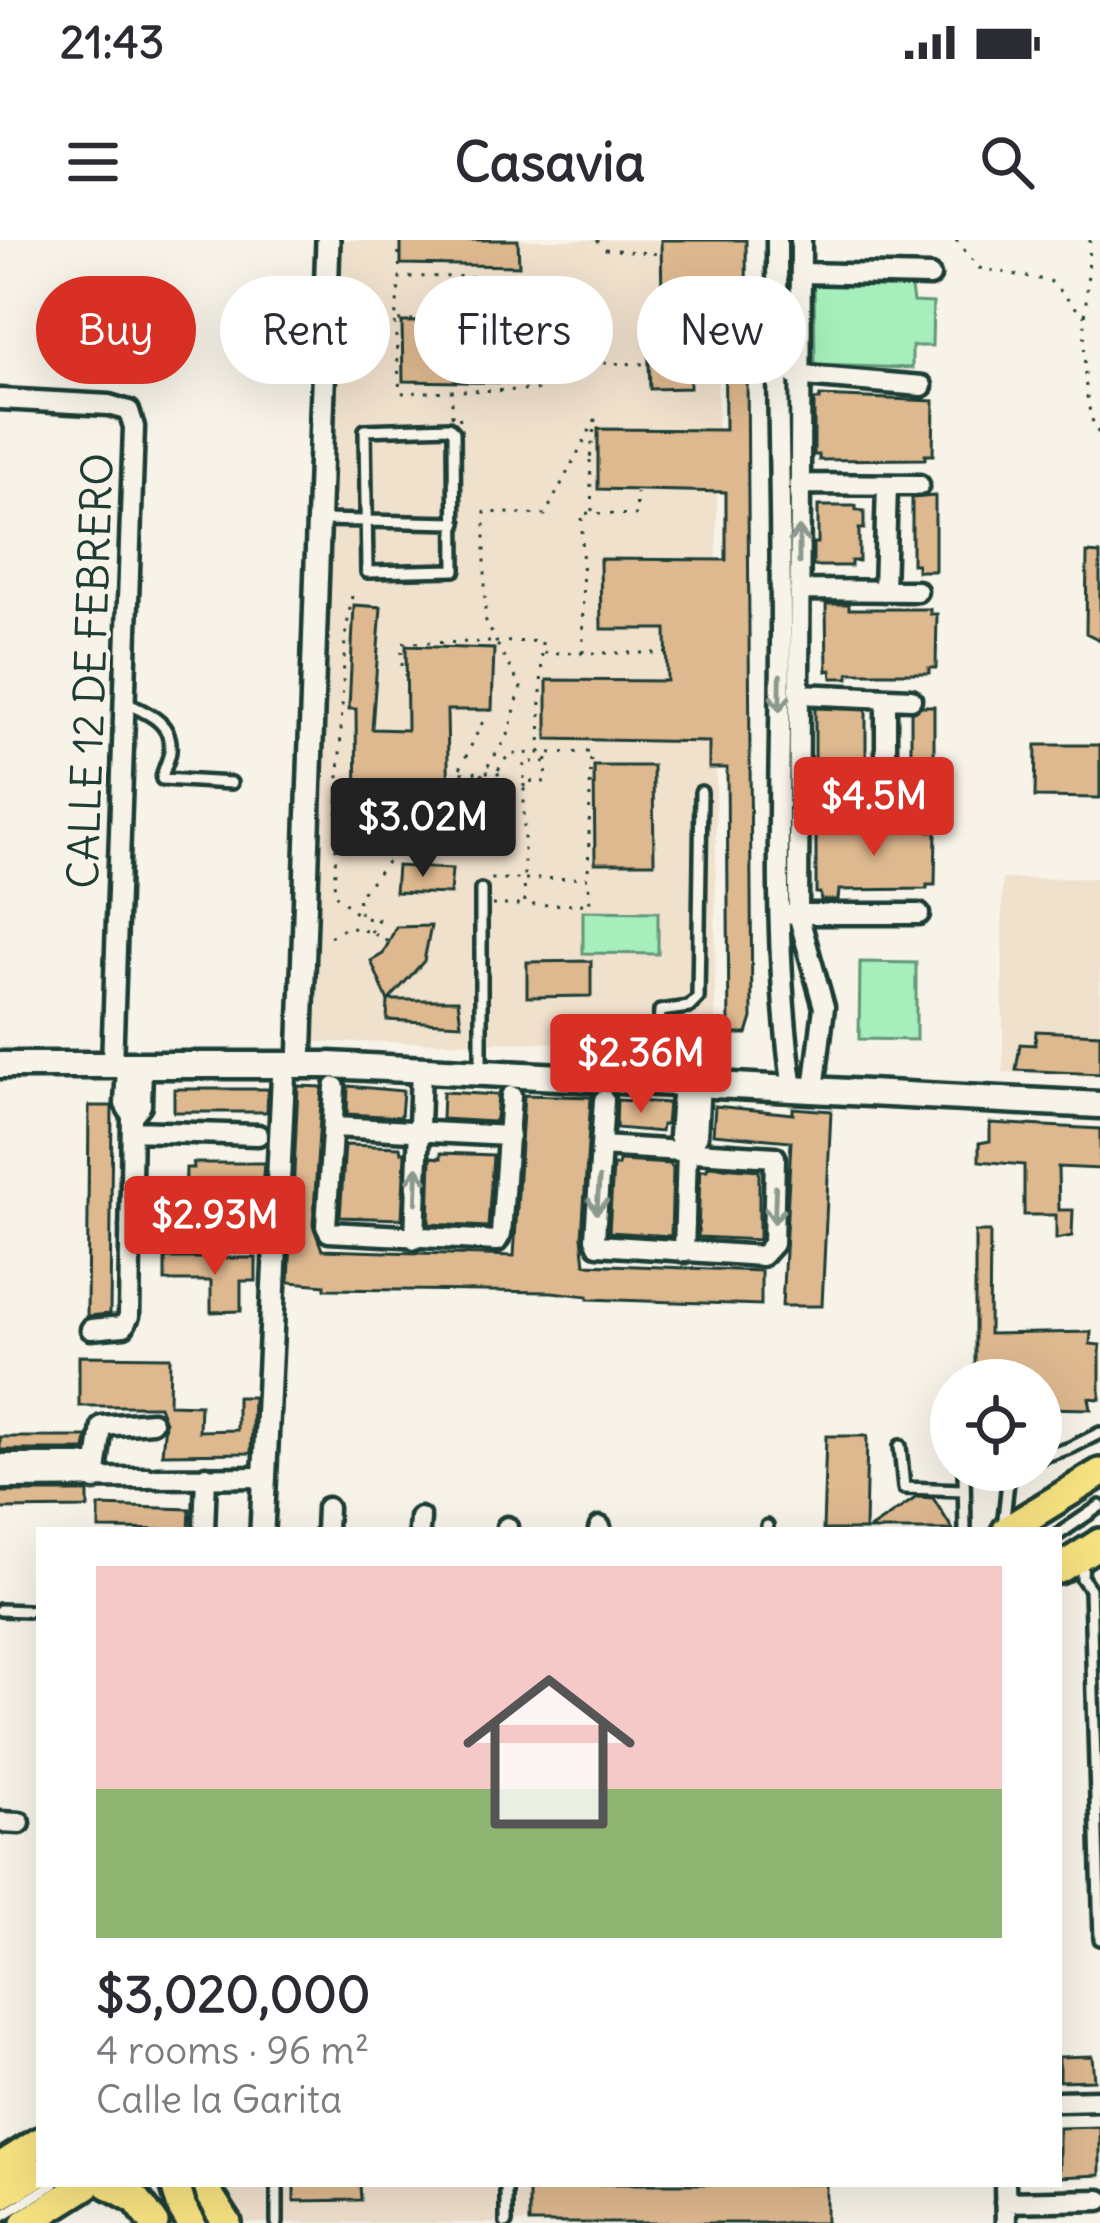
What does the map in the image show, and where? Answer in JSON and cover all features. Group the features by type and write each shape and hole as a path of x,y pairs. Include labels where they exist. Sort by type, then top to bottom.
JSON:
{"main road":[{"path":"0,1065 292,1065 1100,1105"},
{"path":"1010,1527 1100,1477"},
{"path":"1042,1527 1100,1477"},
{"path":"0,2167 36,2144"},
{"path":"0,2199 36,2178"},
{"path":"26,2223 83,2187"},
{"path":"113,2187 137,2200 154,2223"},
{"path":"165,2187 196,2223"},
{"path":"176,2187 182,2208 196,2223"},
{"path":"204,2187 227,2223"}],"street":[{"path":"262,1527 321,520 328,240"},
{"path":"777,240 777,276"},
{"path":"801,240 802,273 931,276"},
{"path":"806,375 922,386"},
{"path":"777,384 790,632 778,914 782,1012 803,1089"},
{"path":"802,384 799,590 790,632 800,694 798,914 824,1007 803,1089"},
{"name":"CALLE 12 DE FEBRERO","path":"0,399 109,404 129,411 134,427 126,703 125,1104 132,1124 129,1316 124,1326 91,1329"},
{"path":"799,484 919,485"},
{"path":"884,591 887,485"},
{"path":"799,590 917,591"},
{"path":"800,694 911,699"},
{"path":"886,698 886,813"},
{"path":"800,810 914,813"},
{"path":"778,914 919,914"},
{"path":"415,1239 421,1070"},
{"path":"684,1252 688,1150 679,1136 691,1083"},
{"path":"335,1087 329,1232 415,1239 497,1240 511,1096"},
{"path":"601,1146 769,1155 777,1161 769,1252 762,1256 598,1245 595,1238 601,1146 604,1100"},
{"path":"132,1124 258,1135"},
{"path":"333,1127 509,1136"},
{"path":"130,1227 255,1228"},
{"path":"95,1472 102,1426 152,1422"},
{"path":"0,1464 153,1478 265,1477"},
{"path":"0,1479 95,1472"},
{"path":"204,1527 206,1476"},
{"path":"326,1527 327,1508"},
{"path":"1062,2101 1100,2100"},
{"path":"1006,2223 1005,2193 1100,2200"}],"lane":[{"path":"449,427 454,432 455,570 371,573 366,568 365,521 365,430 449,427"},
{"path":"321,520 455,523"},
{"path":"126,703 159,719 166,730 170,756 162,778 231,783"},
{"path":"656,1081 660,1010 689,1007 698,998 701,792"},
{"path":"481,1072 483,891"},
{"path":"1062,1450 1100,1432"},
{"path":"900,1446 904,1488 930,1489"},
{"path":"964,1491 964,1527"},
{"path":"1005,1527 1007,1491"},
{"path":"1062,1532 1100,1506"},
{"path":"1100,1528 1081,1550 1082,1578 1090,1589 1100,1939"},
{"path":"0,1610 28,1611"},
{"path":"0,2217 49,2187"},
{"path":"277,2187 277,2223"},
{"path":"506,2187 506,2223"}],"path":[{"path":"398,240 395,321 400,393 537,390 537,384"},
{"path":"597,240 605,249 662,254"},
{"path":"956,240 979,268 1050,281 1085,318"},
{"path":"1090,240 1086,397 1090,424 1100,435"},
{"path":"400,277 414,277"},
{"path":"395,321 414,320"},
{"path":"452,391 452,416 459,415 460,435"},
{"path":"361,918 358,897 387,862 464,805 508,735 521,686 485,619 484,512 545,515 596,420 590,459 592,513"},
{"path":"590,459 598,460"},
{"path":"583,653 582,513 637,514 636,493"},
{"path":"352,596 345,638 334,893 361,918 378,919 370,932"},
{"path":"406,677 402,643 542,641 540,753"},
{"path":"542,653 666,653"},
{"path":"485,717 458,773 497,772"},
{"path":"486,905 590,904 591,752 509,754 497,772"},
{"path":"524,781 546,782 548,753"},
{"path":"526,905 524,762 547,762"},
{"path":"497,772 510,791 524,789"},
{"path":"483,891 486,879 588,878"},
{"path":"330,938 347,928 370,932 389,943"}],"shaded area":[{"path":"340,240 718,240 718,276 637,276 637,384 717,384 715,1043 316,1042 336,384 390,384 390,276 339,276"},
{"path":"1100,878 1100,1077 1003,1072 1002,879"},
{"path":"213,2187 826,2187 826,2223 234,2223"}],"green space":[{"path":"910,282 913,302 933,303 932,346 912,346 912,368 815,365 814,283"},
{"path":"583,911 658,912 658,954 583,953"},
{"path":"860,962 916,963 916,1040 859,1039"}],"building":[{"path":"401,240 518,240 519,266 401,264"},
{"path":"661,240 746,240 746,276 662,276"},
{"path":"402,322 414,322 414,381 403,381"},
{"path":"650,384 690,384 690,388 650,389"},
{"path":"725,384 747,384 752,1018 747,1034 729,1034 727,768 709,768 709,742 547,739 547,680 667,681 666,629 601,629 600,559 726,560 726,492 598,489 598,429 725,430"},
{"path":"820,396 934,401 933,455 925,459 819,460 814,455 814,400"},
{"path":"935,496 935,571 917,571 917,564 912,564 912,498"},
{"path":"818,506 856,506 864,511 859,561 851,561 851,566 813,566"},
{"path":"1087,553 1100,554 1100,640 1086,633"},
{"path":"826,604 849,604 849,609 930,609 930,614 937,614 936,668 929,668 929,673 849,673 849,678 832,678 831,670 827,671"},
{"path":"354,605 381,607 372,729 407,730 406,646 494,649 492,710 447,710 449,814 357,815 356,709 349,709"},
{"path":"934,706 934,797 911,797 911,712"},
{"path":"815,708 866,710 866,798 815,797"},
{"path":"1036,745 1100,745 1100,798 1035,797"},
{"path":"594,766 653,766 654,863 595,863"},
{"path":"816,825 929,827 936,831 935,885 839,890 838,900 821,900 816,893"},
{"path":"397,866 452,869 450,894 395,892"},
{"path":"431,926 424,961 389,1000 458,1000 461,1024 387,1020 388,1001 371,961 383,954 396,927"},
{"path":"591,961 591,996 527,997 527,962"},
{"path":"1036,1031 1100,1034 1100,1074 1016,1070 1020,1044 1035,1045"},
{"path":"298,1086 322,1087 313,1225 322,1250 514,1256 524,1095 591,1097 582,1237 585,1264 761,1271 761,1305 588,1299 552,1292 325,1289 325,1285 289,1282"},
{"path":"348,1086 403,1091 401,1117 347,1114"},
{"path":"174,1089 268,1089 267,1112 174,1112"},
{"path":"443,1092 498,1095 494,1122 442,1119"},
{"path":"617,1100 668,1103 666,1125 661,1132 616,1128"},
{"path":"89,1106 112,1106 110,1314 87,1316"},
{"path":"715,1106 793,1114 793,1108 831,1111 822,1306 782,1306 791,1141 713,1134"},
{"path":"990,1123 1100,1129 1100,1169 1058,1167 1059,1210 1073,1210 1072,1236 1056,1239 1056,1215 1024,1215 1024,1165 979,1161 979,1143 990,1141"},
{"path":"345,1145 400,1147 405,1152 402,1219 340,1217"},
{"path":"441,1153 493,1155 488,1227 429,1224 431,1157 441,1158"},
{"path":"619,1161 670,1164 671,1236 609,1232 613,1166"},
{"path":"193,1163 264,1163 260,1211 192,1211 185,1206 186,1168 194,1168"},
{"path":"708,1166 759,1170 759,1240 698,1237 700,1170"},
{"path":"975,1232 990,1232 989,1334 1091,1332 1090,1344 1100,1345 1100,1399 1089,1398 1091,1409 1062,1408 1062,1359 975,1359"},
{"path":"165,1258 256,1258 256,1281 241,1281 241,1311 211,1312 211,1281 165,1281"},
{"path":"79,1356 170,1357 169,1404 200,1405 199,1431 237,1430 237,1397 253,1397 251,1453 162,1454 165,1422 159,1406 79,1406"},
{"path":"826,1436 867,1436 865,1527 823,1527"},
{"path":"0,1437 87,1437 85,1450 0,1450"},
{"path":"0,1492 88,1492 88,1508 0,1509"},
{"path":"917,1497 933,1498 951,1527 872,1527"},
{"path":"99,1506 190,1509 189,1527 99,1527"},
{"path":"1092,2056 1094,2080 1062,2081 1062,2057"},
{"path":"1100,2127 1100,2175 1062,2177 1062,2128"},
{"path":"294,2187 360,2187 361,2200 294,2201"},
{"path":"529,2187 826,2187 826,2223 529,2223"}]}
